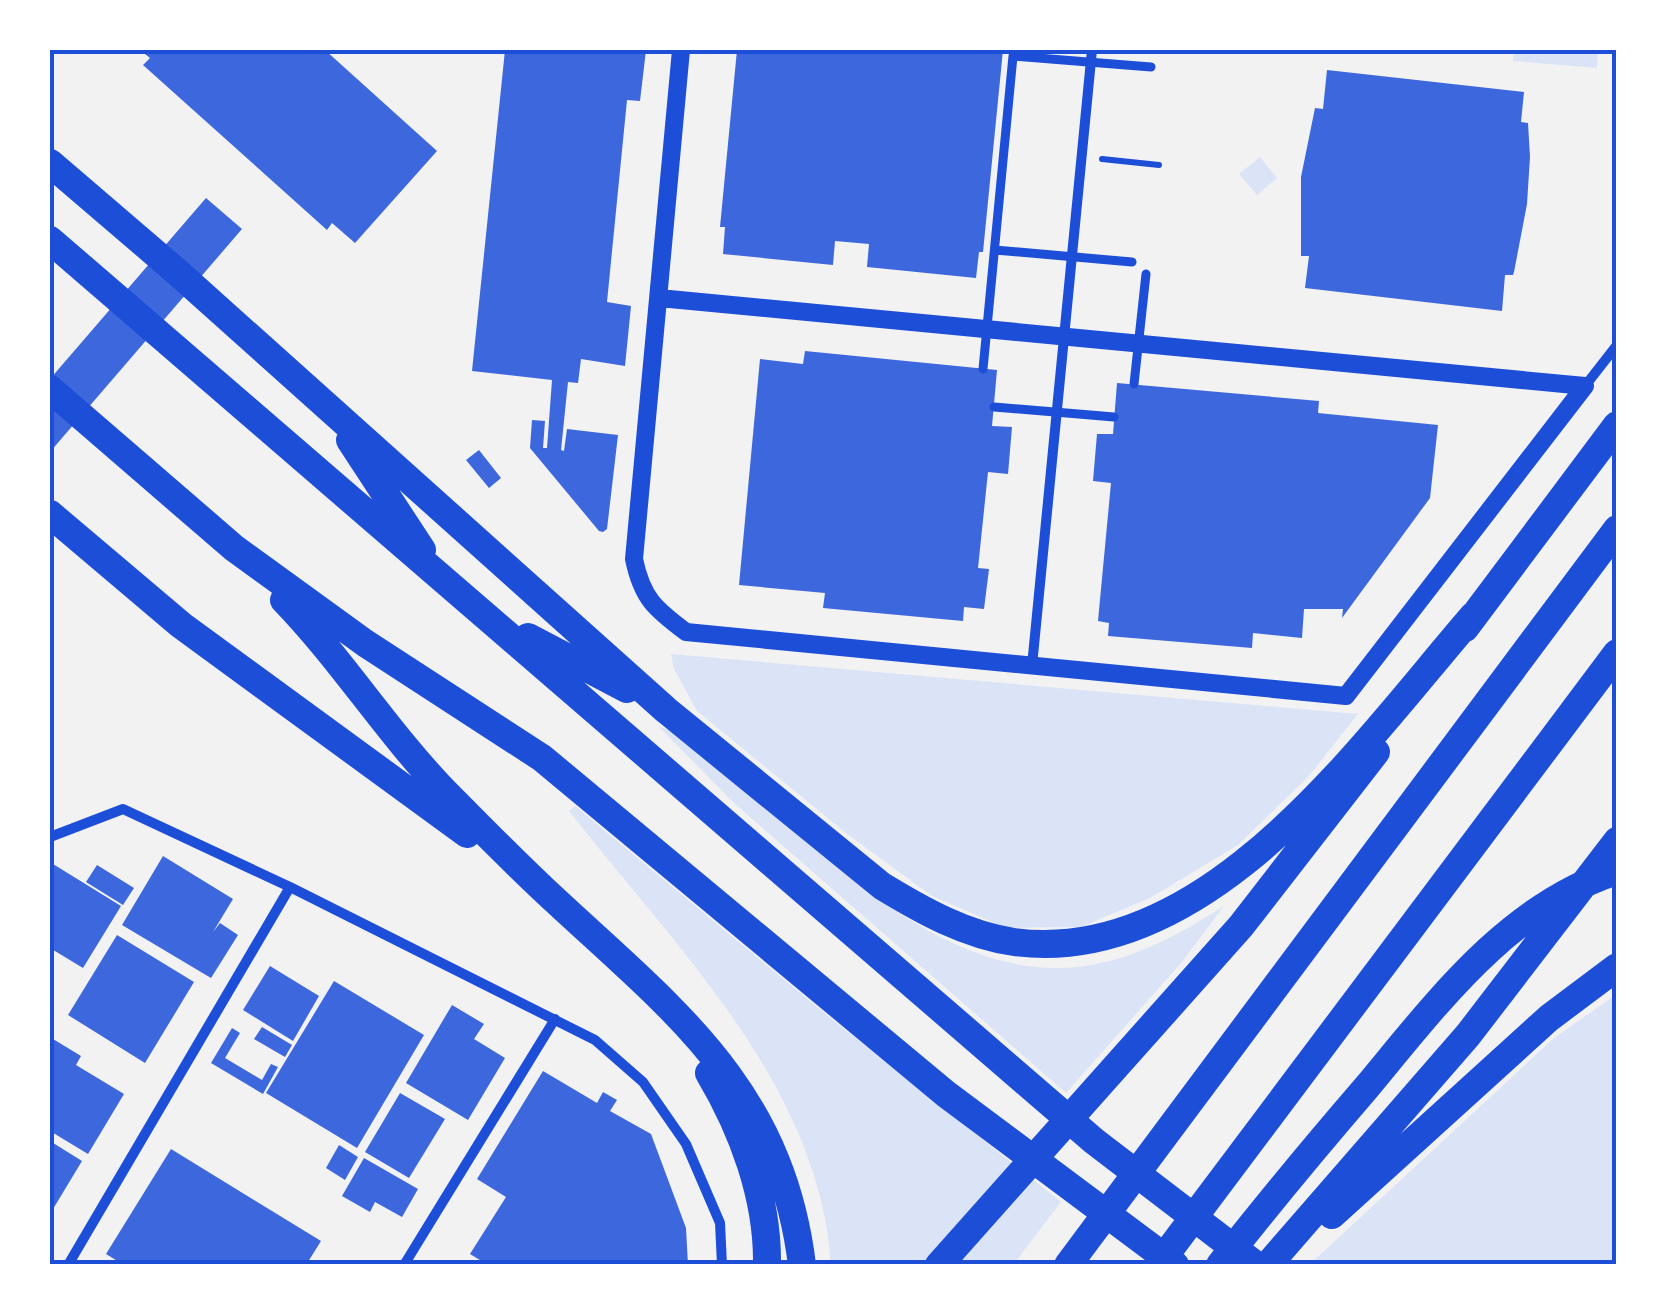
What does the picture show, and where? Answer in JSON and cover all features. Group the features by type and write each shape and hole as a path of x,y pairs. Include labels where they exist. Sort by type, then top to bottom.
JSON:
{"highway":[{"path":"50,163 666,710 852,862 915,906 979,935 1048,945 1085,942 1119,932 1180,905 1258,850 1329,782 1474,616"},
{"path":"50,240 1094,1141 1256,1265"},
{"path":"50,390 234,548 365,643 542,758 946,1094 1176,1265"},
{"path":"330,408 440,577"},
{"path":"938,1265 1241,926 1295,860 1617,425"},
{"path":"50,514 181,625 542,888"},
{"path":"1068,1265 1617,528"},
{"path":"234,548 342,664 440,787 698,1036 750,1106 770,1144 796,1222 802,1265"},
{"path":"483,612 666,710"},
{"path":"1158,1265 1617,653"},
{"path":"1268,1265 1468,1035 1617,841"},
{"path":"1220,1265 1470,968 1533,913 1617,871"},
{"path":"620,959 662,1006 720,1091 753,1172 767,1265"},
{"path":"1280,1265 1550,1018 1617,967"}],"street":[{"path":"681,50 634,559 640,587 657,610 686,632 1346,696 1617,345"},
{"path":"1032,666 1092,50"},
{"path":"983,368 995,250 993,206 1005,86 1013,56 1150,68"},
{"path":"995,250 1132,262"},
{"path":"1134,384 1146,274"},
{"path":"659,298 1586,386"},
{"path":"994,408 1114,417"},
{"path":"50,837 123,808 594,1040 643,1082 686,1144 720,1223 722,1265"},
{"path":"68,1265 290,887"},
{"path":"404,1265 555,1020"}],"path":[{"path":"1102,159 1159,164"}],"shaded area":[{"path":"1514,50 1598,50 1597,68 1513,61"},
{"path":"1260,157 1277,178 1257,195 1239,174"},
{"path":"671,654 1358,714 1308,777 1238,845 1150,898 1081,927 1006,928 932,896 847,834 697,711 674,669"},
{"path":"658,726 673,732 885,903 960,946 1000,960 1042,967 1104,963 1158,944 1224,906 1182,962 1066,1093 734,803"},
{"path":"575,806 1061,1202 1013,1265 831,1265 821,1199 800,1137 771,1077 695,966 569,811"},
{"path":"1617,994 1617,1265 1309,1265 1554,1038"}],"building":[{"path":"140,50 325,50 437,151 355,243 332,223 327,230 143,65 150,58"},
{"path":"505,50 646,50 640,101 627,100 607,302 631,306 625,366 581,359 578,383 568,382 561,450 564,451 567,429 618,435 607,529 603,532 530,448 532,420 545,421 543,448 547,448 552,380 472,371"},
{"path":"737,50 1003,50 983,252 979,252 976,278 867,267 869,244 835,241 833,265 723,254 725,227 720,227"},
{"path":"1327,70 1524,92 1521,122 1528,123 1530,157 1527,204 1514,272 1505,275 1502,311 1305,288 1309,256 1301,256 1301,177 1315,108 1323,109"},
{"path":"206,198 242,229 50,452 50,379"},
{"path":"805,351 997,370 992,426 1012,427 1008,474 988,472 978,568 989,569 984,609 964,607 963,621 823,608 825,593 739,585 760,359 803,364"},
{"path":"1117,383 1319,401 1318,413 1438,425 1430,498 1342,618 1343,609 1304,609 1302,638 1253,633 1252,648 1108,636 1109,623 1098,621 1111,483 1093,481 1097,434 1113,434"},
{"path":"479,450 501,478 489,488 466,460"},
{"path":"163,856 233,899 213,932 220,923 238,935 211,978 122,925"},
{"path":"53,864 121,906 83,968 50,948"},
{"path":"97,865 134,888 123,905 86,882"},
{"path":"117,935 194,982 145,1063 68,1015"},
{"path":"270,966 319,996 293,1041 243,1010"},
{"path":"334,981 424,1035 357,1148 266,1093"},
{"path":"452,1005 484,1024 474,1039 505,1058 468,1120 406,1083"},
{"path":"262,1027 292,1045 285,1057 254,1039"},
{"path":"232,1028 240,1033 225,1058 262,1080 271,1064 278,1067 263,1094 211,1063"},
{"path":"53,1039 81,1056 76,1065 124,1094 88,1154 50,1131"},
{"path":"543,1071 597,1103 603,1092 617,1100 610,1111 651,1134 686,1228 688,1265 488,1265 470,1254 506,1197 477,1179"},
{"path":"400,1093 445,1119 409,1178 365,1152"},
{"path":"50,1141 82,1161 50,1214"},
{"path":"339,1145 358,1157 345,1180 326,1168"},
{"path":"171,1149 321,1241 306,1265 124,1265 106,1254"},
{"path":"364,1158 418,1189 402,1217 375,1202 370,1212 342,1196"}]}
